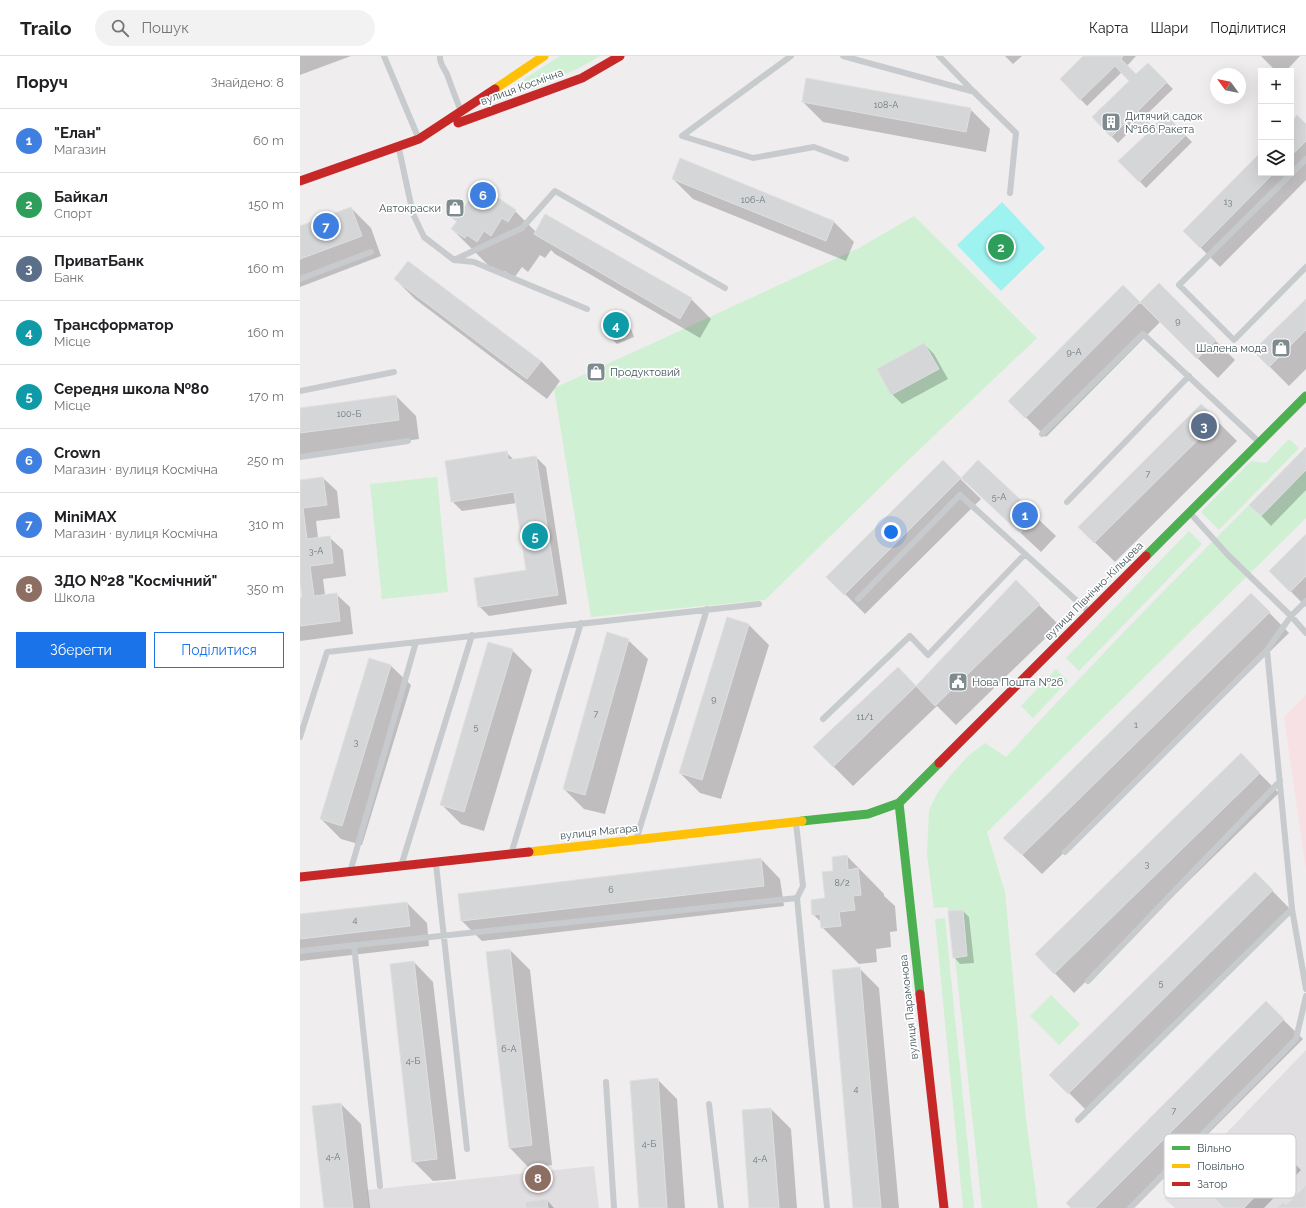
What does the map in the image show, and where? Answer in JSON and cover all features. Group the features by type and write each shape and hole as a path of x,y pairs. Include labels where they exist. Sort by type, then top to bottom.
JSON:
{"street":[{"name":"вулиця Космічна","path":"300,181 398,147 429,133 544,56"},
{"name":"вулиця Космічна","path":"429,133 582,78 620,56"},
{"name":"вулиця Північно-Кільцева","path":"898,803 1306,396"},
{"name":"вулиця Магара","path":"300,877 868,814 898,803"},
{"name":"вулиця Парамонова","path":"898,803 944,1208"}],"lane":[{"path":"384,56 419,138"},
{"path":"440,56 439,60 448,76 461,112"},
{"path":"791,56 682,136 753,158 814,147 846,159"},
{"path":"843,56 973,91"},
{"path":"939,56 1016,133 1010,193"},
{"path":"398,147 413,214 424,237 454,260 474,262 587,309"},
{"path":"1306,159 1179,285 1234,340 1306,266"},
{"path":"454,260 522,228 555,190 725,288"},
{"path":"300,279 371,252"},
{"path":"1042,434 1144,334 1260,442"},
{"path":"300,392 394,372"},
{"path":"1067,502 1188,376"},
{"path":"300,457 408,441"},
{"path":"858,599 960,495 1089,612"},
{"path":"1190,513 1248,575 1306,632"},
{"path":"823,719 910,636 928,655 1025,554"},
{"path":"1065,852 1267,650 1291,616 1306,601"},
{"path":"300,737 327,652 759,604"},
{"path":"637,840 707,609"},
{"path":"511,854 581,623"},
{"path":"401,866 472,635"},
{"path":"350,872 416,642"},
{"path":"1267,650 1292,909 1306,989"},
{"path":"1088,981 1280,780"},
{"path":"796,822 803,886 797,898 827,1208"},
{"path":"436,862 467,1149"},
{"path":"300,951 797,898"},
{"path":"1078,1120 1292,909"},
{"path":"354,945 380,1186"},
{"path":"1203,1134 1296,1039 1306,996"},
{"path":"606,1082 614,1208"},
{"path":"709,1104 721,1208"},
{"path":"1130,1208 1164,1173"}],"shaded area":[{"path":"1306,695 1306,870 1284,717"},
{"path":"1306,1050 1306,1208 1175,1208 1164,1198 1296,1198 1296,1134 1225,1134"},
{"path":"594,1166 599,1208 369,1208 367,1190"}],"green space":[{"path":"560,56 600,56 579,68 532,89 523,87 522,82 526,78"},
{"path":"914,216 1037,338 900,468 765,600 591,617 554,388 859,248"},
{"path":"1289,439 1299,448 1219,530 1201,512 1251,461 1266,463"},
{"path":"1306,470 1306,518 987,832 1005,892 1026,1119 1038,1208 982,1208 955,958 967,956 963,910 948,911 948,907 934,908 927,855 929,810 938,792 968,756 985,743 1006,757 1126,630 1249,505 1261,516"},
{"path":"437,477 448,592 382,599 370,484"},
{"path":"1189,531 1202,544 1079,671 1066,658"},
{"path":"1056,669 1068,681 1033,718 1021,706"},
{"path":"945,918 974,1208 963,1208 935,919"},
{"path":"1051,995 1080,1024 1059,1045 1030,1016"}],"water":[{"path":"1002,202 1045,248 1001,291 957,245"}],"building":[{"name":"Дитячий садок №166 Ракета","path":"1083,56 1123,56 1121,59 1136,74 1148,63 1167,82 1138,111 1153,127 1166,115 1186,135 1139,182 1118,161 1147,134 1131,117 1111,137 1092,117 1129,81 1115,66 1080,100 1060,79"},
{"path":"806,78 971,108 966,132 802,102"},
{"path":"1297,115 1306,124 1306,141 1294,153 1294,140 1294,118"},
{"path":"1258,155 1258,176 1271,176 1200,248 1183,231"},
{"path":"680,158 834,221 826,241 672,179"},
{"path":"476,190 483,195 485,192 489,196 491,193 516,210 508,222 502,218 491,236 484,231 477,242 467,235 465,238 451,229 457,221 449,216 459,201 465,206"},
{"path":"351,207 362,236 300,259 300,226"},
{"path":"545,214 692,298 680,319 534,234"},
{"path":"408,261 541,361 527,379 394,279"},
{"path":"1159,283 1216,340 1197,359 1140,302"},
{"path":"1123,285 1140,302 1025,418 1008,401"},
{"path":"1306,299 1306,330 1269,367 1253,351"},
{"path":"622,313 629,331 610,338 603,320"},
{"path":"924,343 939,369 891,395 877,369"},
{"path":"396,395 399,420 300,433 300,408"},
{"path":"1201,404 1218,420 1094,543 1078,527"},
{"path":"1306,447 1306,470 1261,516 1249,505"},
{"path":"507,451 508,460 536,456 558,595 478,607 474,578 526,570 514,492 451,502 445,461"},
{"path":"943,460 961,478 844,595 826,577"},
{"path":"978,460 1037,515 1020,533 961,478"},
{"path":"323,477 327,505 303,508 307,539 330,536 333,563 310,566 314,596 337,593 340,621 300,626 300,598 302,597 300,582 300,480"},
{"path":"1306,534 1306,576 1290,592 1269,571"},
{"path":"1016,580 1040,604 935,706 916,686"},
{"path":"1251,593 1270,612 1022,855 1003,838"},
{"path":"727,617 749,624 702,780 679,773"},
{"path":"607,632 629,639 585,795 563,789"},
{"path":"488,642 513,649 464,812 440,805"},
{"path":"369,658 391,665 342,826 320,819"},
{"path":"898,667 916,686 833,767 813,747"},
{"path":"1241,753 1260,773 1054,974 1035,954"},
{"path":"847,855 848,870 858,868 861,895 853,896 855,910 839,912 841,926 821,928 820,914 812,915 811,900 825,898 822,872 833,871 832,857"},
{"path":"761,858 764,886 461,921 458,894"},
{"path":"1255,872 1273,890 1068,1094 1049,1075"},
{"path":"407,902 410,926 300,939 300,914"},
{"path":"963,910 967,956 953,958 948,911"},
{"path":"510,949 532,1145 509,1148 486,952"},
{"path":"414,961 437,1159 412,1162 390,964"},
{"path":"860,967 881,1208 853,1208 832,970"},
{"path":"1266,1001 1284,1019 1169,1134 1164,1134 1164,1139 1095,1208 1071,1208 1066,1203"},
{"path":"658,1078 667,1208 639,1208 630,1081"},
{"path":"341,1103 353,1208 324,1208 312,1106"},
{"path":"771,1108 779,1208 749,1208 742,1110"},
{"path":"1306,1185 1306,1208 1277,1208 1283,1202 1286,1205 1293,1198 1296,1198 1296,1195"},
{"path":"1214,1198 1254,1198 1244,1208 1224,1208"},
{"path":"547,1199 548,1208 526,1208 525,1202"}],"traffic: fast":[{"path":"1146,556 1306,396"},
{"path":"802,821 868,814 899,803 939,763"},
{"path":"899,803 920,994"}],"traffic: slow":[{"path":"495,89 544,56"},
{"path":"529,852 802,821"}],"traffic: jam":[{"path":"458,123 582,78 620,56"},
{"path":"300,181 419,139 495,89"},
{"path":"939,763 1146,556"},
{"path":"300,877 529,852"},
{"path":"920,994 944,1208"}],"place":[{"name":"Дитячий садок №166 Ракета","path":"1111,122"},
{"name":"Crown","path":"483,195"},
{"name":"Автокраски","path":"455,208"},
{"name":"MiniMAX","path":"326,226"},
{"name":"Байкал","path":"1001,247"},
{"name":"Трансформатор","path":"616,325"},
{"name":"Шалена мода","path":"1281,348"},
{"name":"Продуктовий","path":"596,372"},
{"name":"ПриватБанк","path":"1204,426"},
{"name":"\"Елан\"","path":"1025,515"},
{"name":"Середня школа №80","path":"535,536"},
{"name":"Нова Пошта №26","path":"958,682"},
{"name":"ЗДО №28 \"Космічний\"","path":"538,1178"}]}
